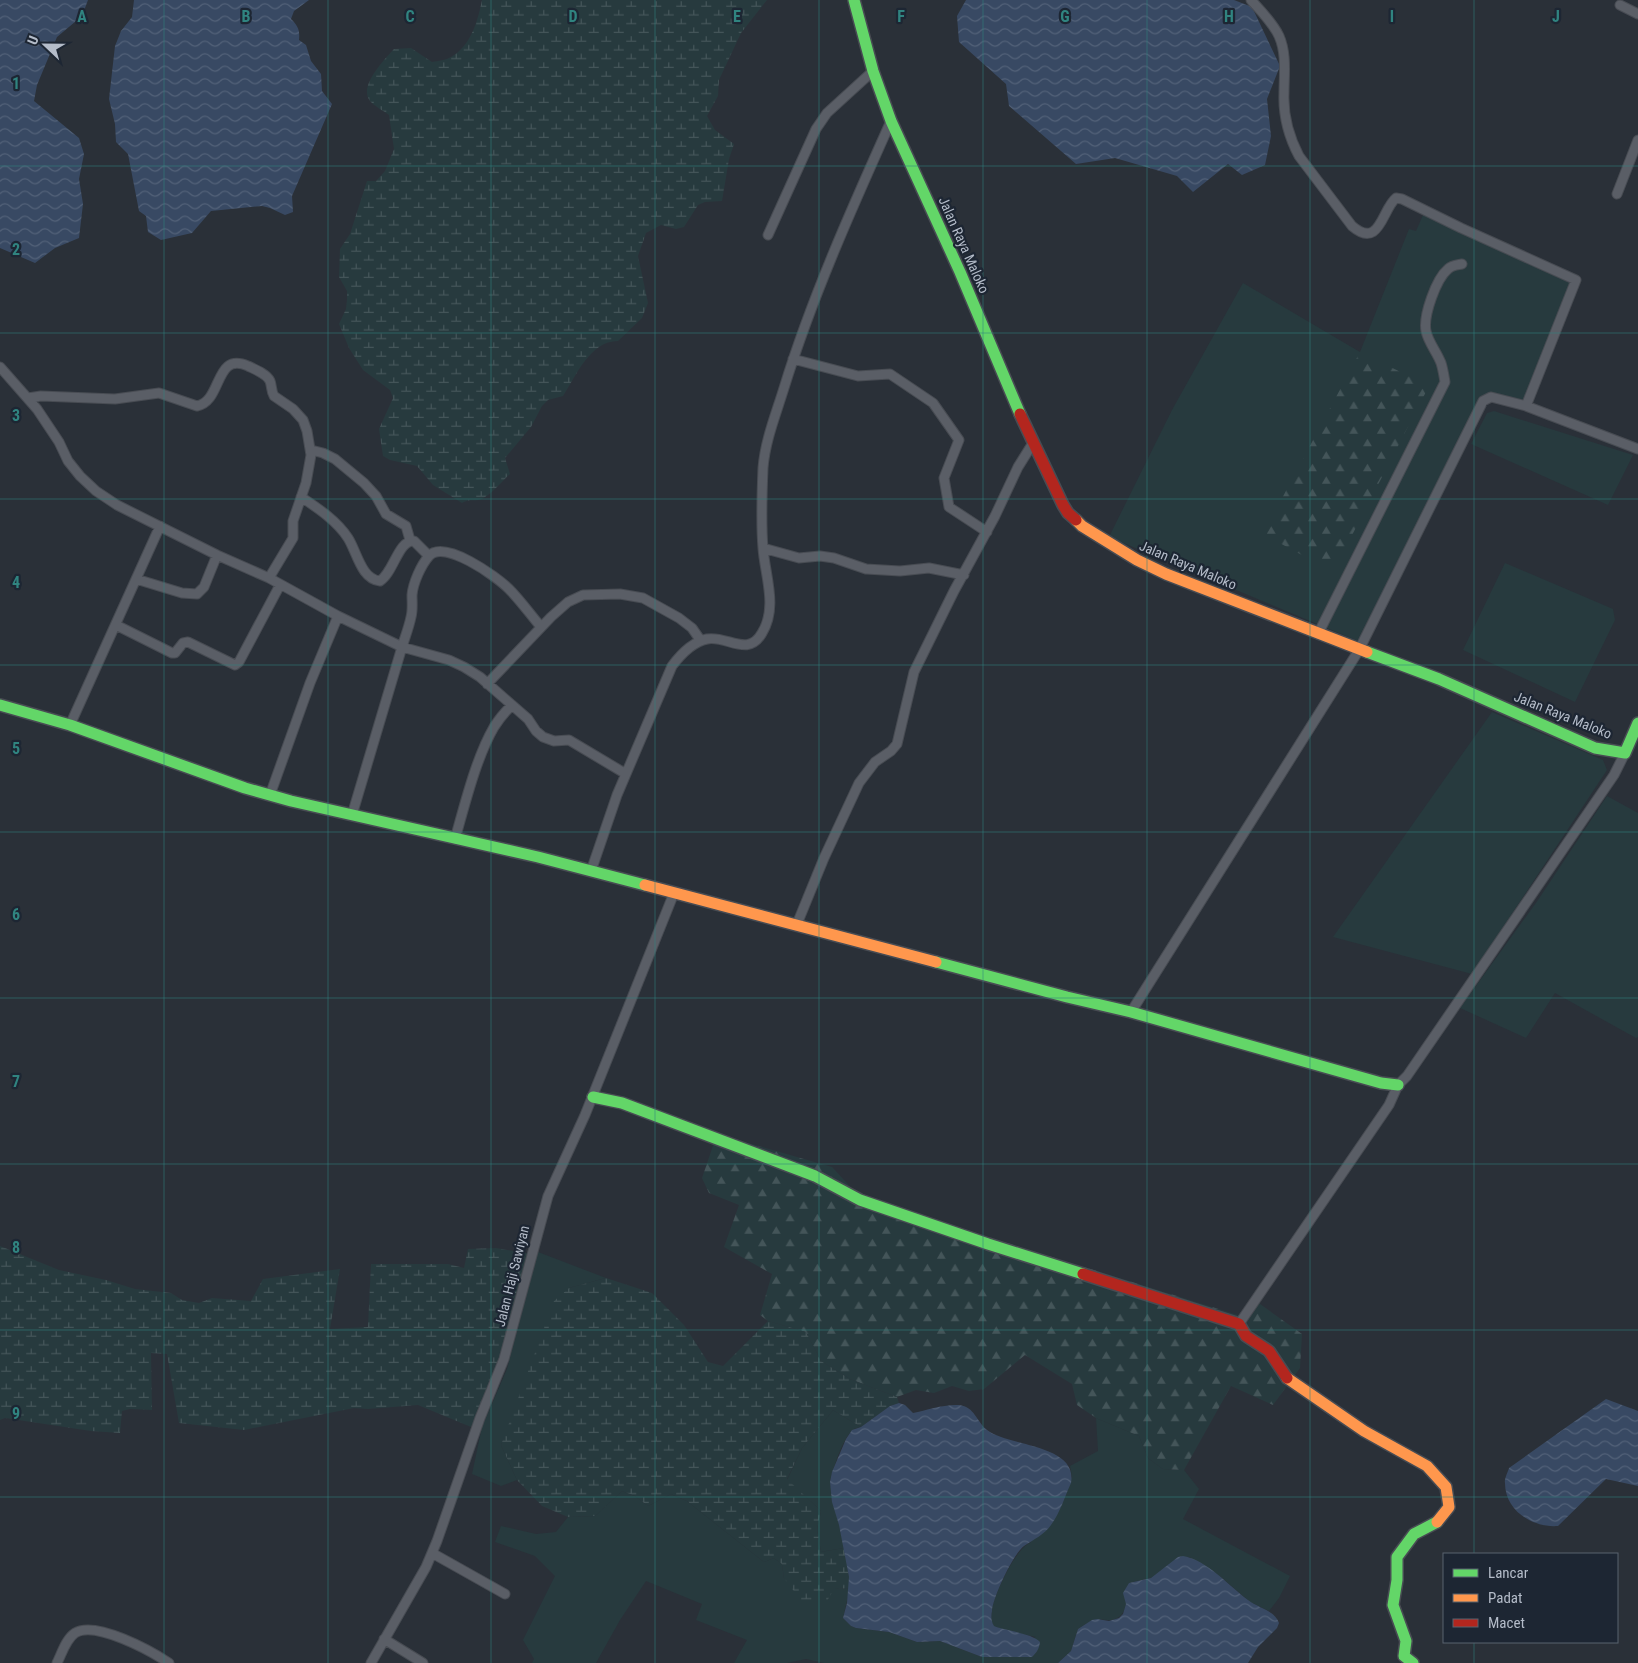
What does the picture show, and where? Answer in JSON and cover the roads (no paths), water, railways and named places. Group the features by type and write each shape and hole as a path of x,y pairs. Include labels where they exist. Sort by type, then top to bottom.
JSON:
{"street":[{"name":"Jalan Raya Maloko","path":"854,0 873,70 891,121 1063,505 1068,513 1082,526 1137,560 1166,574 1359,650 1439,679 1595,748 1625,753 1638,723"},
{"path":"1251,0 1276,31 1282,46 1284,56 1284,106 1293,145 1299,156 1352,226 1363,233 1370,233 1378,228 1392,201 1396,198 1402,199 1576,280 1526,406"},
{"path":"1620,5 1638,14"},
{"path":"768,236 816,129 827,113 873,70"},
{"path":"591,871 626,774 672,666 683,653 701,641 710,638 737,645 745,645 754,642 766,626 770,605 763,548 763,470 765,452 793,359 845,225 891,121"},
{"path":"1617,194 1638,140"},
{"path":"1318,634 1445,382 1442,365 1426,334 1424,324 1442,276 1448,269 1462,264"},
{"path":"793,359 858,376 890,374 933,404 960,440 944,478 949,507 986,532"},
{"path":"28,398 41,396 115,399 159,393 197,406 205,402 210,396 228,365 238,363 269,378 274,396 293,409 303,420 308,431 310,450 310,466 292,525 293,538 269,578"},
{"path":"0,368 28,398 54,435 68,461 88,484 117,505 269,578 338,616 402,647 455,662 472,672 530,720 536,731 543,737 554,741 569,740 626,774"},
{"path":"1131,1012 1359,650 1483,401 1491,397 1526,406 1638,450"},
{"path":"797,924 824,858 859,783 875,762 891,751 897,744 914,672 1018,467 1034,443"},
{"path":"310,450 331,456 360,479 376,496 386,514 404,524 410,540 415,542 429,556"},
{"path":"301,497 326,515 344,532 361,565 375,580 380,581 386,576 402,546 410,540"},
{"path":"70,725 160,526"},
{"path":"763,548 799,558 820,556 834,558 866,569 900,571 922,568 964,575"},
{"path":"352,815 411,620 413,592 429,556 434,552 444,551 466,560 495,577 510,590 541,627"},
{"path":"136,579 182,593 197,594 204,586 218,555"},
{"path":"116,625 172,653 175,653 184,643 188,642 234,665 239,662 280,585"},
{"path":"487,684 541,627 568,602 583,595 628,594 643,598 679,618 692,628 701,641"},
{"path":"270,795 310,683 338,616"},
{"path":"0,704 70,725 270,795 538,857 1067,997 1131,1012 1381,1083 1398,1085"},
{"path":"456,839 469,791 486,744 495,726 511,706"},
{"path":"1239,1324 1389,1105 1398,1085 1407,1076 1614,775 1625,753"},
{"name":"Jalan Haji Sawiyan","path":"371,1663 432,1553 480,1418 504,1359 548,1196 592,1097 674,892"},
{"path":"592,1097 622,1103 815,1176 860,1200 988,1244 1239,1324 1246,1336 1270,1351 1288,1380 1364,1431 1427,1466 1446,1487 1449,1508 1439,1521 1414,1534 1397,1558 1397,1580 1393,1605 1406,1641 1404,1656 1413,1663"},
{"path":"432,1553 505,1594"},
{"path":"57,1663 69,1639 74,1634 88,1630 97,1630 142,1648 169,1663"},
{"path":"384,1639 423,1663"}],"water":[{"path":"0,0 88,0 82,16 57,37 37,85 34,101 79,138 84,154 79,179 83,204 79,238 55,248 35,263 0,248"},
{"path":"134,0 309,0 294,11 291,19 298,28 299,40 306,45 311,61 321,74 322,91 332,104 292,196 293,212 285,215 262,206 211,211 192,233 161,240 148,232 146,216 139,211 128,154 116,142 115,124 109,99 115,46 121,31 132,17"},
{"path":"966,0 1234,0 1252,7 1280,66 1267,99 1271,136 1265,165 1242,175 1228,164 1193,192 1177,176 1115,158 1076,164 1009,106 1006,84 959,42 957,16"},
{"path":"1606,1399 1638,1411 1638,1486 1606,1479 1558,1526 1539,1524 1522,1516 1510,1502 1506,1493 1505,1481 1509,1468"},
{"path":"899,1403 905,1405 913,1413 947,1405 964,1406 972,1411 987,1430 997,1436 1040,1448 1053,1454 1064,1461 1070,1470 1071,1483 1060,1510 1046,1531 1024,1546 1014,1558 1004,1576 993,1605 991,1617 994,1626 1025,1634 1040,1642 1038,1650 1032,1657 982,1657 940,1641 917,1642 889,1632 856,1628 843,1618 847,1603 849,1577 839,1525 832,1502 830,1482 832,1472 846,1439 852,1430 861,1427 890,1406"},
{"path":"1178,1557 1192,1558 1209,1568 1252,1603 1270,1612 1277,1619 1279,1623 1277,1628 1258,1647 1248,1663 1058,1663 1071,1651 1078,1629 1092,1620 1109,1621 1119,1618 1123,1614 1126,1604 1123,1593 1129,1583 1151,1578"}]}
